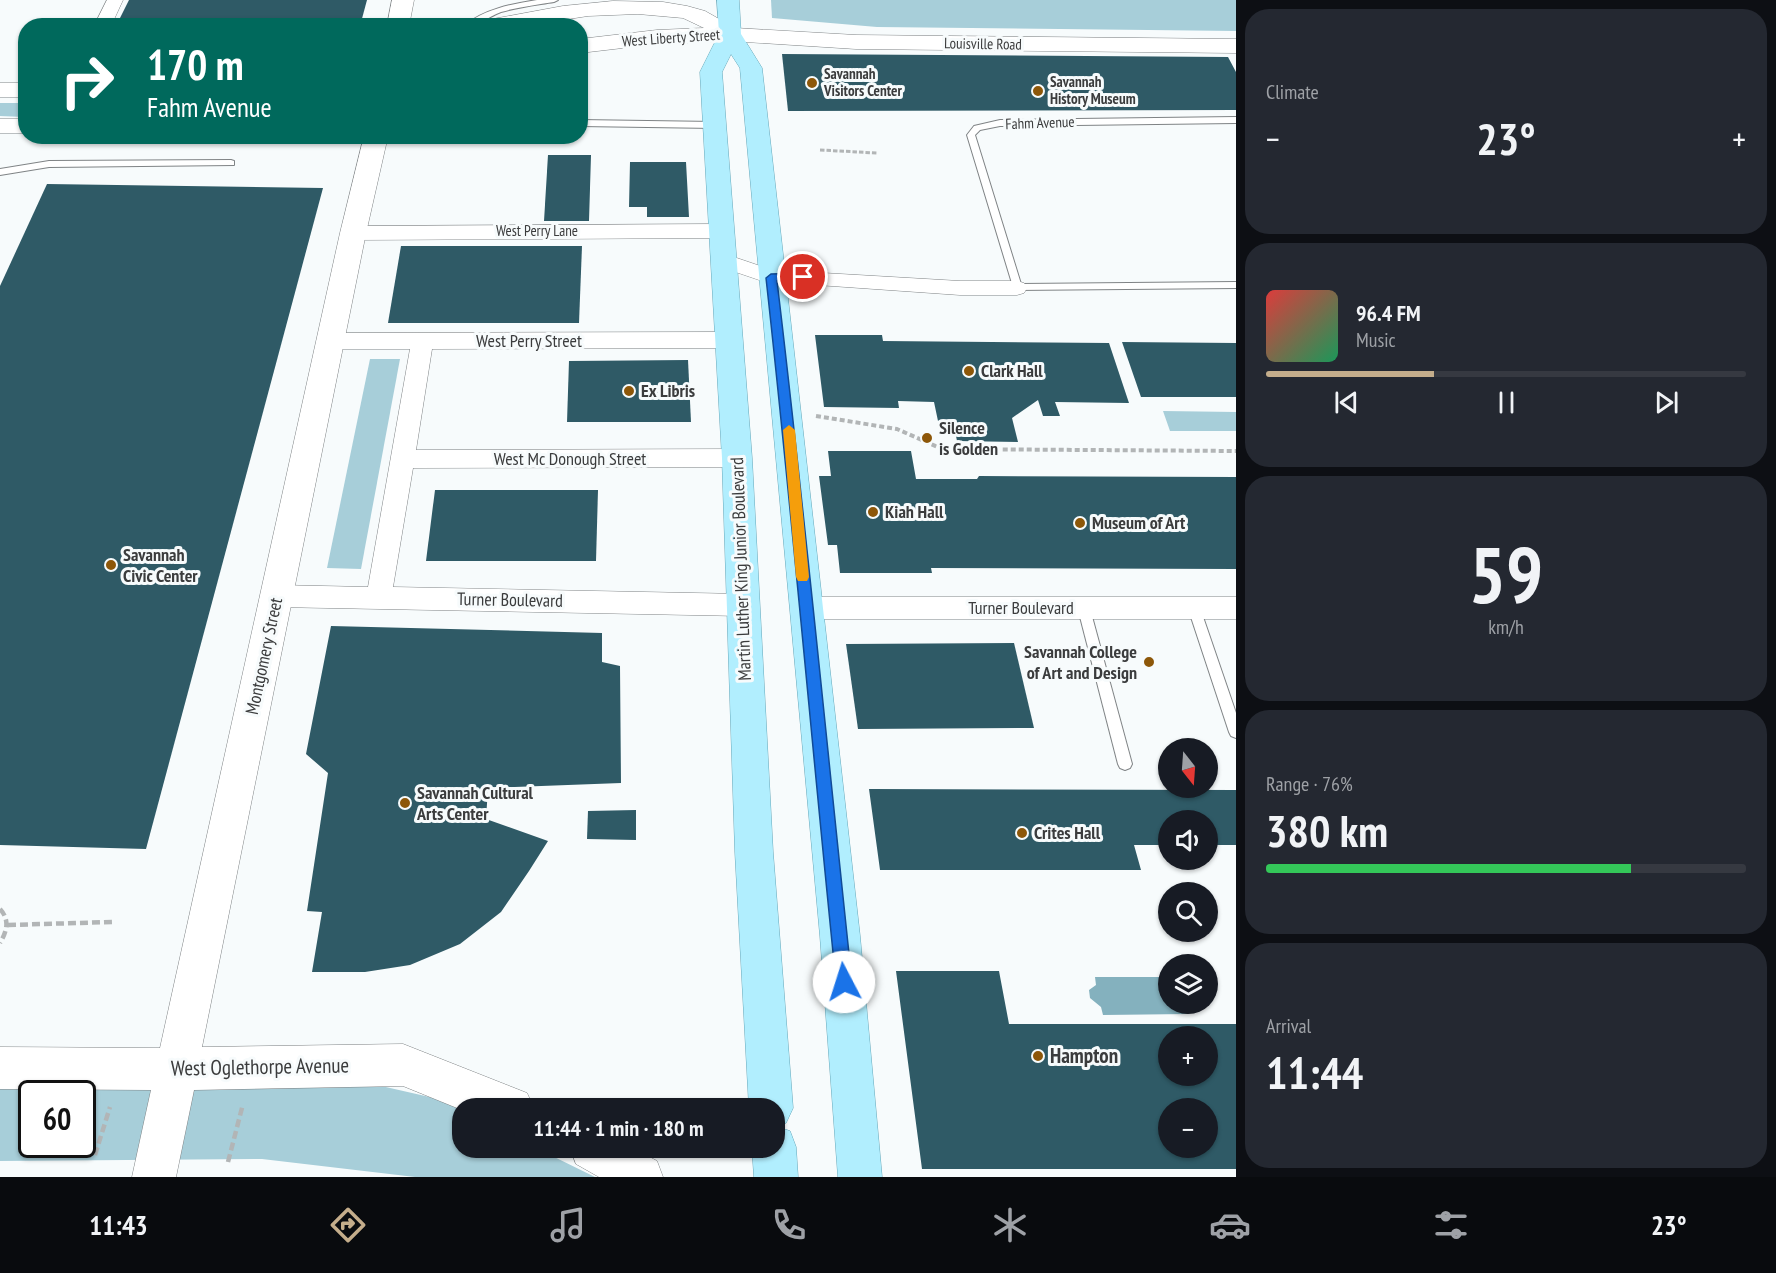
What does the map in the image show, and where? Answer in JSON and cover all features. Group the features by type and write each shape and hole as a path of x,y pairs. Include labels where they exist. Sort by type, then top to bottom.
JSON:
{"main road":[{"path":"400,18 403,0"},
{"name":"Martin Luther King Junior Boulevard","path":"729,0 730,34 711,72 737,458 754,852 770,1098"},
{"name":"West Liberty Street","path":"529,18 559,12 636,3 688,13 730,34"},
{"path":"730,34 751,68 840,936 860,1177"},
{"name":"West Liberty Street","path":"588,45 657,37 730,34"},
{"name":"Louisville Road","path":"730,34 856,42 1236,46"},
{"path":"0,90 18,90"},
{"name":"Montgomery Street","path":"154,1177 353,233 374,144"},
{"name":"West Oglethorpe Avenue","path":"0,1068 177,1069 403,1065 487,1098"},
{"path":"609,1158 641,1177"},
{"path":"775,1158 776,1177"}],"street":[{"path":"106,18 115,0"},
{"name":"West Perry Lane","path":"353,233 721,231"},
{"path":"722,260 771,278 803,277 960,288 1017,288"},
{"name":"West Perry Street","path":"330,341 729,340"},
{"path":"379,597 422,342"},
{"name":"West Mc Donough Street","path":"402,459 737,458"},
{"name":"Turner Boulevard","path":"276,596 743,604"},
{"name":"Turner Boulevard","path":"805,608 1236,608"}],"lane":[{"path":"480,18 498,11 554,0"},
{"name":"Fahm Avenue","path":"1017,288 974,150 971,135 977,129 1000,123 1236,120"},
{"path":"588,123 714,125"},
{"path":"0,172 49,164 231,163"},
{"path":"1017,288 1236,285"},
{"path":"1194,608 1236,732"},
{"path":"1084,609 1125,764"}],"path":[{"path":"820,150 877,153"},
{"path":"809,416 897,429 942,449 1236,451"},
{"path":"0,909 6,916 8,925 0,943"},
{"path":"8,925 112,922"},
{"path":"228,1162 244,1097"},
{"path":"96,1152 112,1100"}],"shaded area":[{"path":"771,0 1236,0 1236,31 877,27 772,18"},
{"path":"0,103 18,103 18,117 0,116"},
{"path":"370,359 400,359 361,569 327,568"},
{"path":"1163,411 1236,412 1236,431 1170,431"},
{"path":"1095,977 1158,977 1158,1014 1188,1014 1103,1015 1101,1007 1090,998 1089,990 1096,985"},
{"path":"342,1077 452,1104 452,1158 556,1158 595,1177 415,1177 262,1159 0,1161 0,1078"}],"building":[{"path":"129,0 367,0 362,18 120,18"},
{"name":"Savannah History Museum","path":"782,54 1228,57 1236,72 1236,110 788,111"},
{"path":"548,155 591,155 589,221 544,221"},
{"path":"630,162 686,162 689,217 647,217 647,207 629,207"},
{"name":"Savannah Civic Center","path":"47,184 323,188 146,849 0,845 0,286"},
{"path":"401,246 582,246 579,323 388,323"},
{"name":"Clark Hall","path":"815,335 882,335 883,341 1109,343 1129,403 1055,402 1060,416 1043,416 1038,400 1012,418 1018,442 957,441 953,421 938,421 934,402 898,401 899,408 824,407"},
{"path":"1122,342 1236,343 1236,397 1141,397"},
{"name":"Ex Libris","path":"688,360 691,422 567,422 569,361"},
{"name":"Museum of Art","path":"828,451 911,451 916,479 977,479 979,476 1236,477 1236,569 931,568 932,573 840,573 837,545 828,545 819,476 831,476"},
{"path":"435,490 598,490 596,561 426,561"},
{"name":"Savannah Cultural Arts Center","path":"331,626 602,633 602,662 620,666 621,783 488,788 486,819 548,841 501,912 460,944 410,965 365,972 312,972 322,912 307,911 328,773 306,754"},
{"path":"1014,643 1034,728 858,729 846,644"},
{"name":"Crites Hall","path":"869,789 1158,790 1158,798 1218,798 1218,790 1236,790 1236,845 1218,845 1218,810 1158,810 1158,845 1134,845 1141,870 880,870"},
{"path":"636,810 636,840 587,839 588,811"},
{"name":"Hampton","path":"896,971 999,971 1009,1024 1236,1024 1236,1169 922,1169"}],"slow traffic":[{"path":"789,430 802,577"}],"place":[{"name":"Savannah Visitors Center","path":"812,83"},
{"name":"Savannah History Museum","path":"1038,91"},
{"name":"Clark Hall","path":"969,371"},
{"name":"Ex Libris","path":"629,391"},
{"name":"Silence is Golden","path":"927,438"},
{"name":"Kiah Hall","path":"873,512"},
{"name":"Museum of Art","path":"1080,523"},
{"name":"Savannah Civic Center","path":"111,565"},
{"name":"Savannah College of Art and Design","path":"1149,662"},
{"name":"Savannah Cultural Arts Center","path":"405,803"},
{"name":"Crites Hall","path":"1022,833"},
{"name":"Hampton","path":"1038,1056"}],"route":[{"path":"803,277 771,278 792,451 805,608 844,982"}]}
